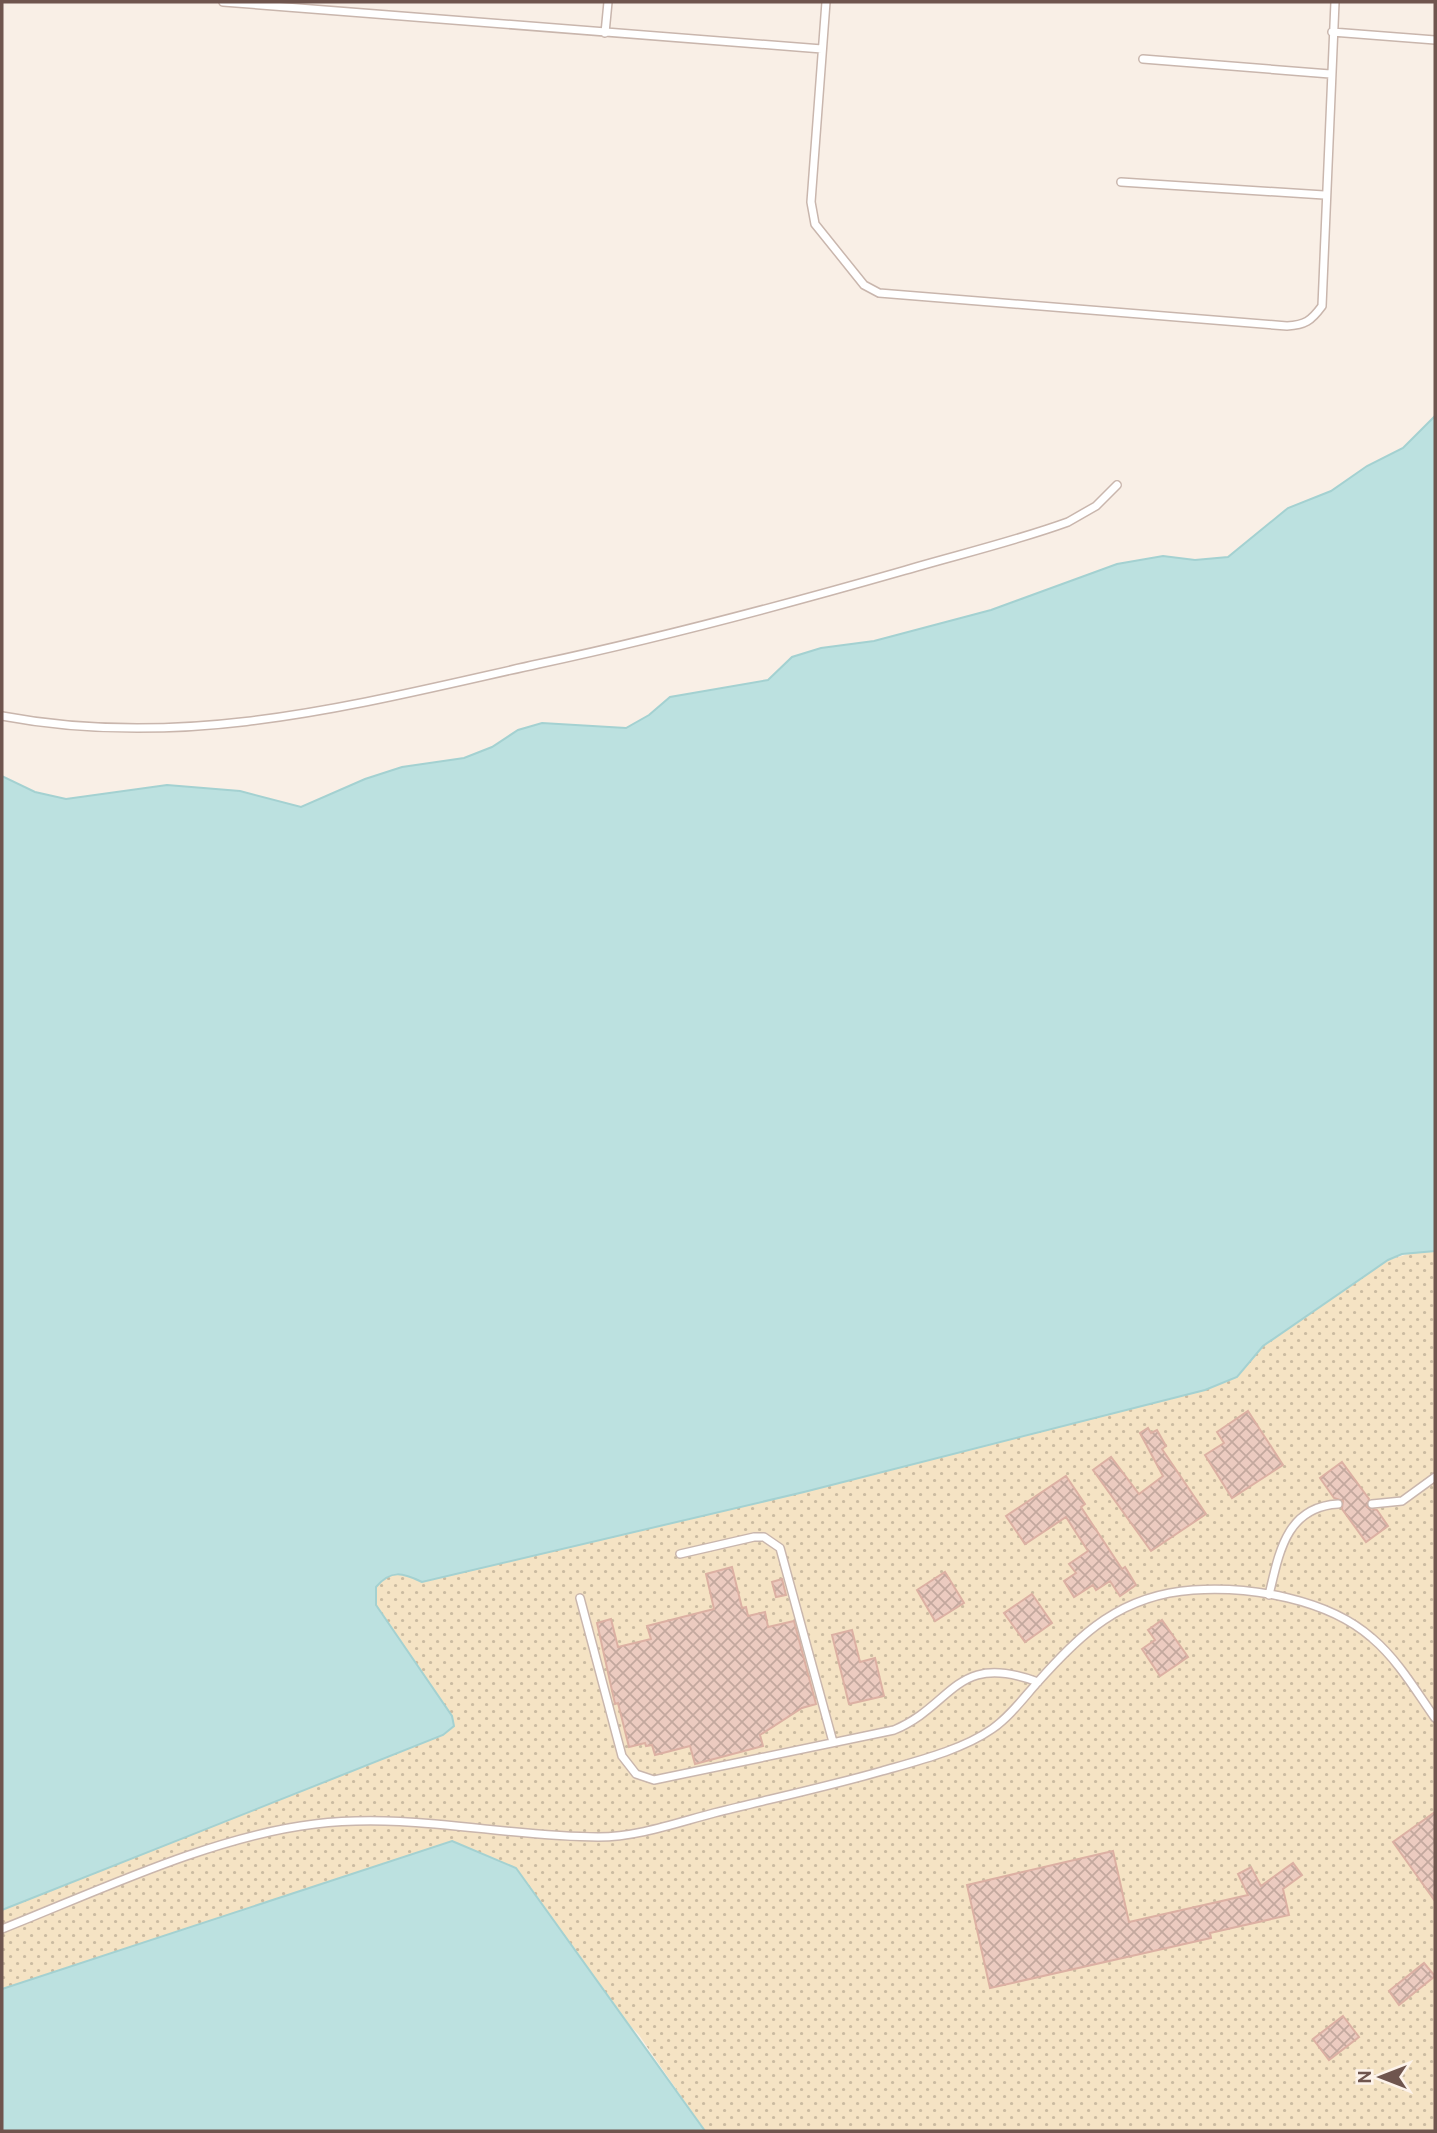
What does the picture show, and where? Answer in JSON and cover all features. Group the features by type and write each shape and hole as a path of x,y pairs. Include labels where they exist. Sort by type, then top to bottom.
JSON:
{"lane":[{"path":"223,2 323,6 605,33 822,49"},
{"path":"605,33 608,2"},
{"path":"826,2 810,202 816,224 864,285 879,293 1302,325 1312,320 1322,306 1324,195 1335,2"},
{"path":"1332,32 1435,40"},
{"path":"1143,59 1330,74"},
{"path":"1121,182 1324,195"},
{"path":"2,716 59,725 122,729 229,725 303,716 649,640 809,597 1068,522 1096,506 1117,485"},
{"path":"1372,1504 1402,1501 1435,1477"},
{"path":"1269,1595 1282,1541 1292,1525 1318,1507 1338,1504"},
{"path":"680,1554 754,1537 764,1537 780,1548 833,1742"},
{"path":"2,1929 222,1845 315,1824 382,1821 585,1837 629,1834 885,1771 962,1745 1002,1721 1075,1640 1091,1626 1133,1605 1190,1590 1238,1590 1269,1595 1331,1613 1363,1630 1385,1650 1435,1718"},
{"path":"580,1598 622,1756 636,1774 653,1780 908,1724 958,1682 974,1676 1006,1673 1038,1682"}],"sand":[{"path":"1419,1251 1435,1251 1435,2131 705,2131 639,2035 452,1841 2,1989 2,1910 443,1735 454,1727 452,1716 376,1605 376,1587 387,1577 398,1574 423,1582 804,1492 1205,1390 1237,1377 1263,1346 1388,1260"}],"water":[{"path":"1435,416 1435,1251 1402,1254 1388,1260 1263,1346 1237,1377 1205,1390 804,1492 422,1582 398,1574 387,1577 376,1587 376,1605 452,1716 454,1726 443,1735 2,1910 2,776 35,792 66,799 167,785 240,791 301,807 365,779 402,767 464,758 492,747 518,730 542,723 626,728 649,715 670,697 768,680 792,657 821,648 874,641 991,610 1117,564 1163,556 1195,560 1228,557 1288,508 1331,491 1367,466 1403,448"},
{"path":"452,1841 516,1868 705,2131 2,2131 2,1989"}],"building":[{"path":"1248,1411 1283,1465 1232,1498 1205,1455 1224,1443 1217,1432"},
{"path":"1148,1428 1151,1433 1157,1430 1166,1446 1162,1449 1206,1514 1151,1551 1093,1470 1111,1457 1139,1494 1163,1476 1140,1433"},
{"path":"1342,1462 1369,1499 1367,1507 1377,1510 1388,1526 1366,1542 1342,1509 1343,1501 1334,1498 1320,1478"},
{"path":"1066,1476 1085,1504 1081,1507 1122,1569 1125,1567 1136,1585 1120,1596 1110,1581 1096,1590 1093,1585 1074,1597 1064,1581 1076,1573 1069,1564 1088,1551 1066,1517 1025,1544 1006,1516"},
{"path":"732,1567 742,1608 746,1607 748,1616 765,1612 768,1627 794,1621 816,1704 802,1708 760,1735 763,1746 695,1764 690,1746 655,1755 652,1745 646,1746 645,1743 629,1747 618,1703 615,1704 597,1623 611,1619 618,1647 651,1639 647,1626 714,1609 706,1574"},
{"path":"945,1572 964,1603 935,1621 917,1590"},
{"path":"782,1579 786,1595 776,1597 772,1582"},
{"path":"1032,1594 1052,1623 1025,1642 1004,1613"},
{"path":"1162,1620 1188,1657 1160,1676 1142,1649 1155,1640 1148,1630"},
{"path":"852,1630 860,1662 875,1658 884,1696 849,1704 832,1635"},
{"path":"1435,1812 1435,1901 1393,1842"},
{"path":"1113,1851 1129,1922 1248,1895 1238,1874 1251,1867 1261,1886 1293,1863 1302,1875 1283,1889 1289,1915 1210,1933 1211,1938 990,1988 967,1885"},
{"path":"1424,1963 1435,1976 1399,2005 1389,1991"},
{"path":"1343,2016 1359,2037 1329,2060 1313,2039"}]}
